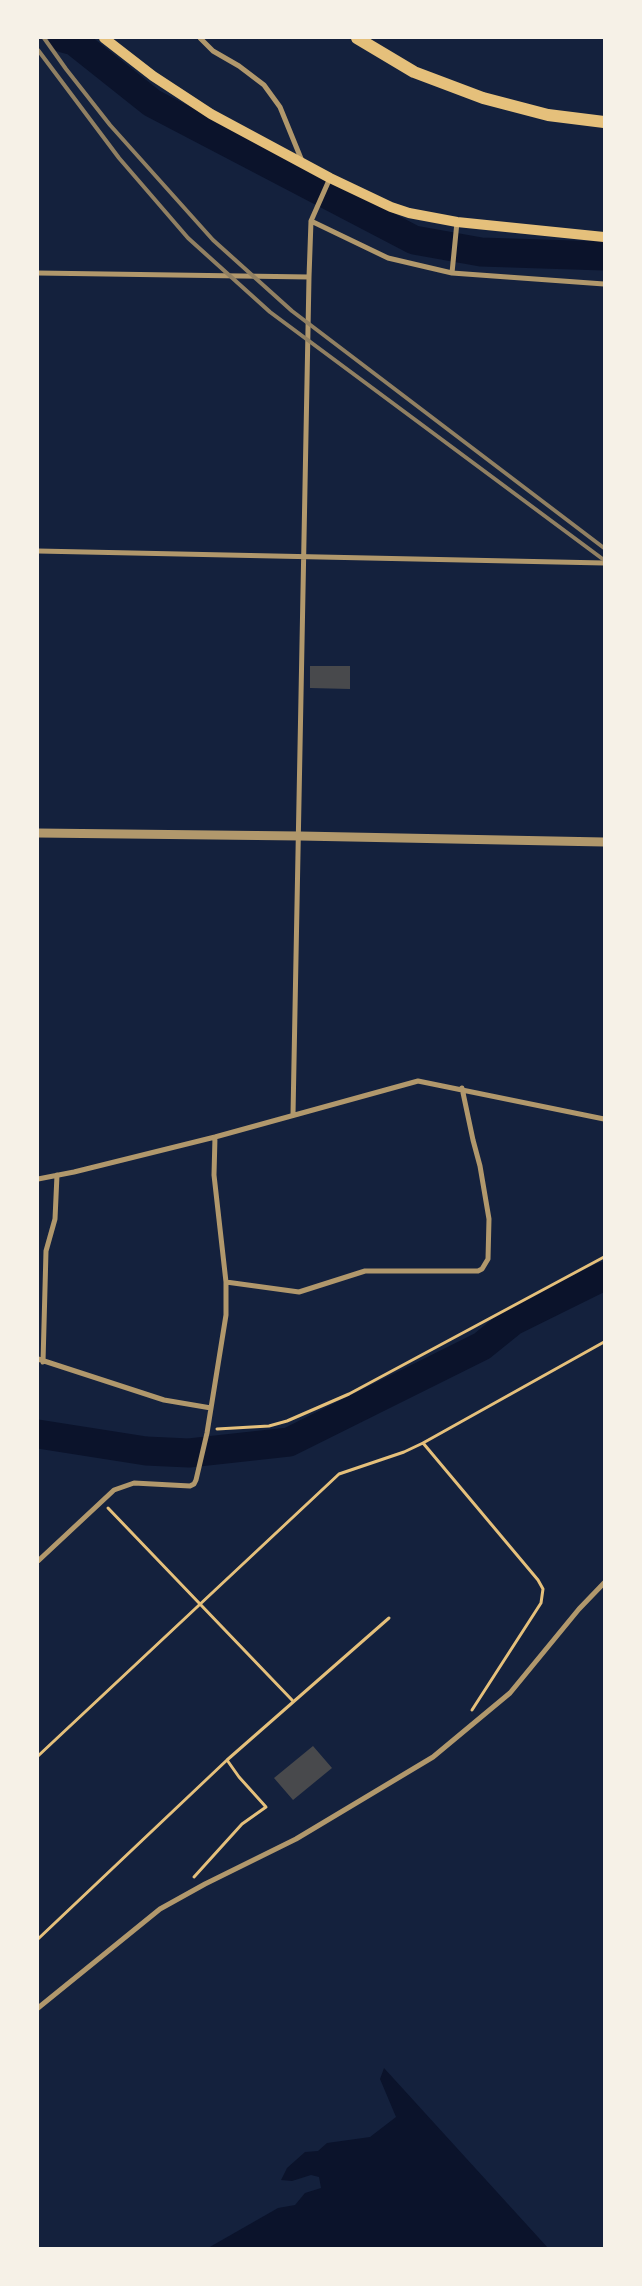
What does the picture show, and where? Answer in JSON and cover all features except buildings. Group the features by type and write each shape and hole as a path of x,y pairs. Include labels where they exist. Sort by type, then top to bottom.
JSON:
{"highway":[{"path":"357,38 414,72 483,98 548,115 604,122"}],"main road":[{"path":"104,38 153,76 211,114 330,178 408,213 457,222 604,236"}],"street":[{"path":"200,38 213,51 239,66 264,85 280,107 303,164"},
{"path":"293,1114 311,221 330,178"},
{"path":"311,221 388,258 452,273 604,284"},
{"path":"452,273 457,222"},
{"path":"38,273 309,277"},
{"path":"38,551 604,563"},
{"path":"38,833 604,842"},
{"path":"38,1179 214,1137 418,1081 462,1088 604,1119"},
{"path":"226,1282 299,1292 365,1271 482,1269 488,1259 489,1219 480,1166 472,1140 462,1088"},
{"path":"38,1561 101,1500 124,1485 134,1483 190,1486 196,1480 211,1408 226,1315 226,1282 214,1176 214,1137"},
{"path":"57,1176 55,1219 46,1251 40,1360 164,1400 211,1408"},
{"path":"38,2008 160,1909 205,1884 296,1839 433,1757 510,1693 604,1583"}],"path":[{"path":"207,1430 268,1426 349,1394 604,1257"},
{"path":"38,1756 340,1474 404,1452 423,1443 604,1342"},
{"path":"423,1443 544,1589 541,1603 470,1713 468,1721 470,1726"},
{"path":"101,1500 292,1701"},
{"path":"38,1939 227,1760 292,1701 389,1618"},
{"path":"191,1880 242,1824 266,1807 239,1777 227,1760"}],"water":[{"path":"384,2068 548,2248 208,2248 278,2208 295,2205 305,2193 321,2188 319,2177 311,2175 292,2181 281,2180 287,2168 305,2152 318,2151 327,2143 370,2137 396,2117 380,2079"}],"waterway":[{"path":"63,38 74,41 152,103 414,240 481,252 604,256"},
{"path":"38,1434 146,1451 189,1453 289,1442 482,1346 513,1321 604,1276"}],"railway":[{"path":"44,38 110,125 213,240 292,311 604,548"},
{"path":"38,50 119,158 188,238 270,312 604,560"}]}
